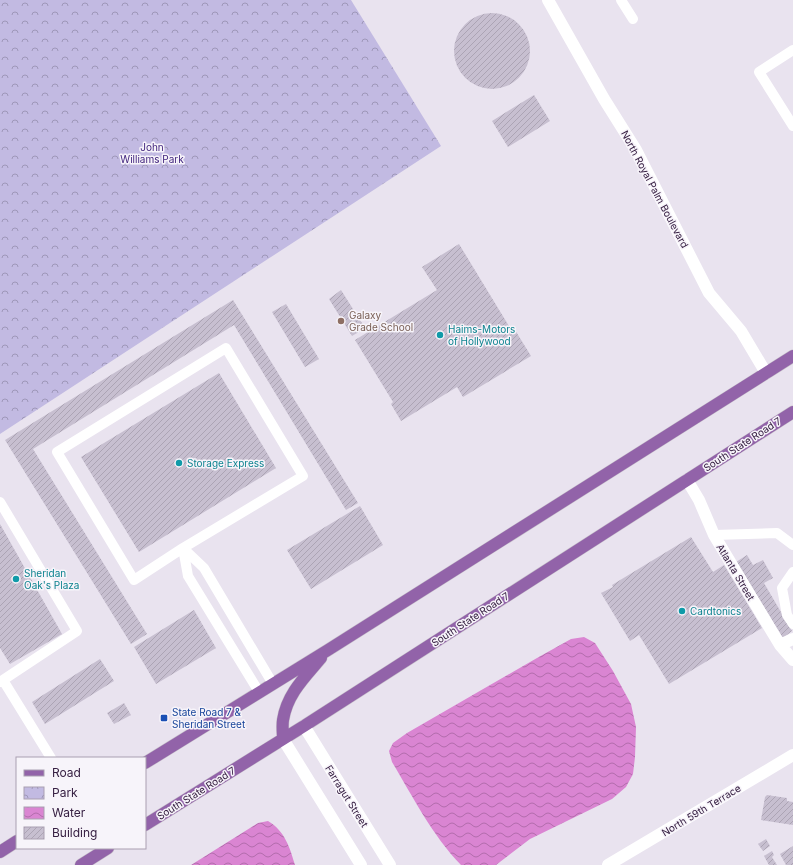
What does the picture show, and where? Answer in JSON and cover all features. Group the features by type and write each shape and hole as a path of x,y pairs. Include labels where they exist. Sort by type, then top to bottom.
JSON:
{"main road":[{"path":"146,761 328,650 793,356"},
{"name":"South State Road 7","path":"146,824 304,726 793,412"},
{"path":"283,739 283,720 287,705 295,689 328,650"},
{"path":"0,852 16,842"},
{"path":"81,865 106,849"}],"street":[{"name":"North Royal Palm Boulevard","path":"548,0 604,99 636,150 709,293 741,331 766,373"},
{"name":"Atlanta Street","path":"687,480 699,500 714,535 780,645 793,660"},
{"path":"780,645 793,639"},
{"name":"Farragut Street","path":"304,726 390,865"},
{"path":"283,739 361,865"},
{"name":"North 59th Terrace","path":"608,865 793,755"}],"lane":[{"path":"621,0 633,19"},
{"path":"793,50 759,72 793,126"},
{"path":"226,348 303,476 183,548 134,580 58,452 226,348"},
{"path":"0,502 77,631 2,681 50,757"},
{"path":"714,535 777,533 793,545"},
{"path":"183,548 204,568 273,684"},
{"path":"183,548 188,576 258,692"},
{"path":"793,572 782,588 787,615 793,624"}],"green space":[{"name":"John Williams Park","path":"0,0 351,0 441,146 0,434"}],"water":[{"path":"584,637 595,643 613,671 631,704 636,727 635,757 633,774 626,787 612,799 530,839 496,865 461,865 432,828 392,762 389,751 393,743 407,733 571,639"},
{"path":"268,821 283,835 289,846 295,865 191,865 258,823"}],"building":[{"path":"492,13 506,16 519,24 527,37 530,51 527,65 519,78 506,86 492,89 478,86 465,78 457,65 454,51 457,37 465,24 478,16"},
{"path":"534,95 550,121 508,147 492,121"},
{"name":"Haims-Motors of Hollywood","path":"459,244 512,331 515,330 531,356 463,397 457,387 401,421 391,404 393,402 355,340 437,290 422,267"},
{"path":"341,290 365,328 352,336 329,299"},
{"path":"233,300 358,503 346,510 234,325 33,449 147,634 131,644 5,440"},
{"path":"286,304 319,359 305,367 272,312"},
{"name":"Storage Express","path":"219,373 276,468 139,552 81,457"},
{"path":"360,506 383,545 311,589 287,550"},
{"name":"Sheridan Oak's Plaza","path":"0,524 62,634 10,664 0,648"},
{"name":"Cardtonics","path":"691,537 713,572 724,565 762,628 669,684 639,635 630,641 601,593 613,587 612,585"},
{"path":"747,555 753,565 763,560 773,578 764,583 792,631 783,638 736,562"},
{"path":"194,610 216,648 156,684 134,647"},
{"path":"100,659 114,681 45,724 32,702"},
{"path":"124,703 131,715 114,724 107,713"},
{"path":"767,795 787,798 787,801 793,802 793,825 761,820 765,797"},
{"path":"766,839 770,846 763,851 758,844"},
{"path":"793,846 793,865 786,865 780,854"},
{"path":"772,851 774,855 772,857 777,865 769,865 764,856"}],"place":[{"name":"Galaxy Grade School","path":"341,321"},
{"name":"Haims-Motors of Hollywood","path":"440,335"},
{"name":"Storage Express","path":"179,463"},
{"name":"Sheridan Oak's Plaza","path":"16,579"},
{"name":"Cardtonics","path":"682,611"},
{"name":"State Road 7 & Sheridan Street","path":"164,718"}]}
